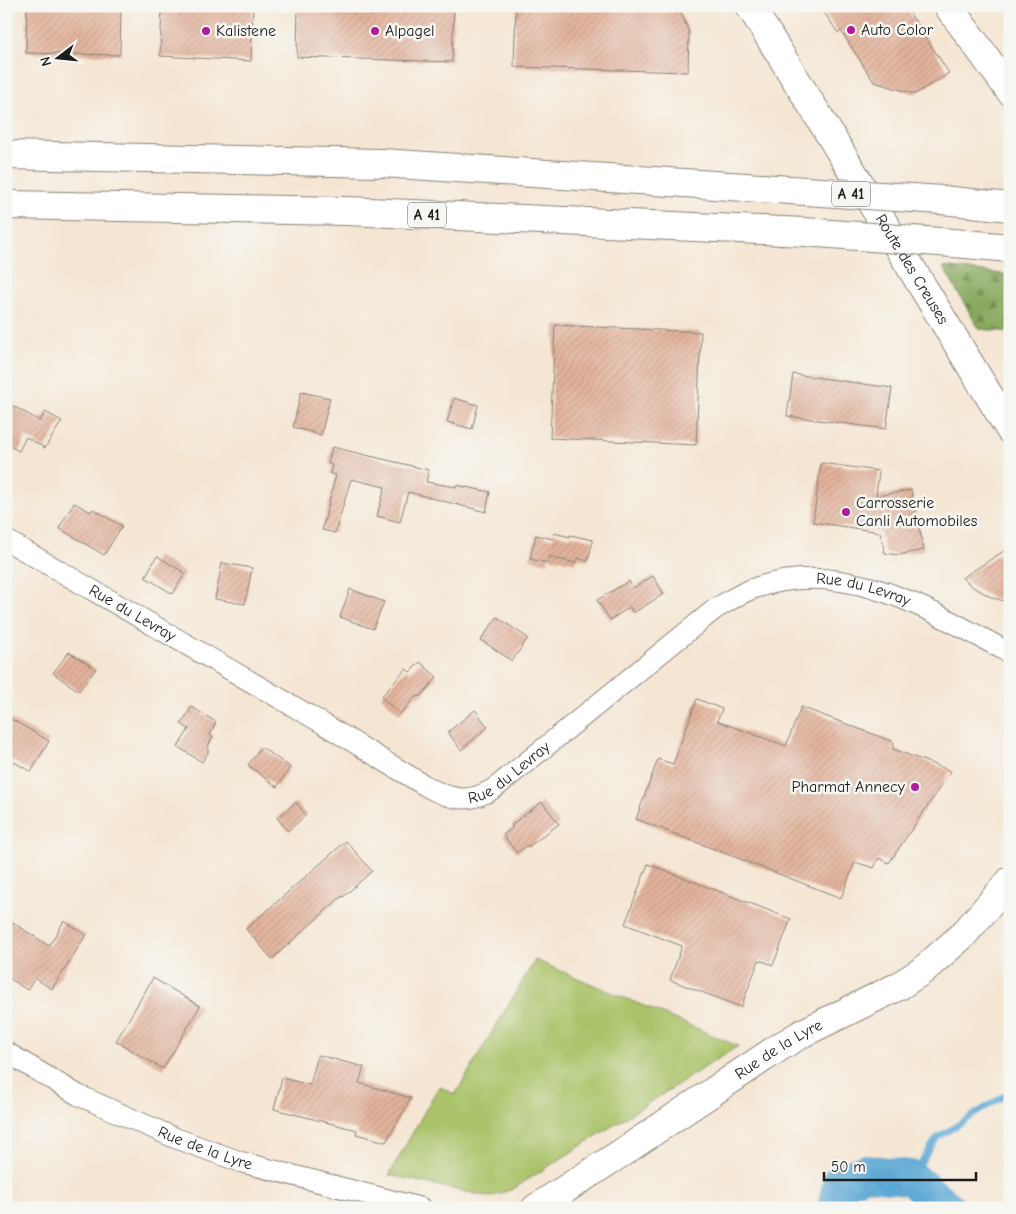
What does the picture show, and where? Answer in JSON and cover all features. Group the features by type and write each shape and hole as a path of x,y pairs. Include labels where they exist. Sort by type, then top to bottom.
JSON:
{"main road":[{"name":"Route des Creuses","path":"750,6 1010,430"},
{"path":"948,6 1010,91"},
{"name":"A 41","path":"6,155 382,163 942,200 1010,207"},
{"name":"A 41","path":"6,205 347,211 804,232 1010,248"},
{"name":"Rue de la Lyre","path":"536,1208 778,1048 803,1033 899,986 922,971 963,934 1010,881"}],"street":[{"name":"Rue du Levray","path":"6,540 317,720 430,789 442,795 459,798 476,797 496,787 715,609 745,593 776,582 806,578 826,579 852,582 878,589 932,612 1010,654"},
{"name":"Rue de la Lyre","path":"6,1052 78,1095 175,1138 242,1162 421,1208"}],"green space":[{"path":"943,267 1010,275 1010,332 979,329"},
{"path":"535,960 738,1046 513,1189 490,1197 389,1175 439,1086 455,1095"}],"building":[{"path":"27,6 121,6 120,55 26,53"},
{"name":"Kalistene","path":"162,6 253,6 251,61 160,56"},
{"name":"Alpagel","path":"298,6 454,6 452,62 297,57"},
{"path":"516,6 677,6 689,32 688,72 514,67"},
{"path":"820,6 905,6 949,73 915,94 874,82 841,31 838,33"},
{"path":"555,325 701,332 696,445 550,438"},
{"path":"793,374 892,388 886,429 787,416"},
{"path":"301,392 330,398 321,435 293,427"},
{"path":"454,398 478,405 472,429 447,422"},
{"path":"6,402 40,421 45,412 62,421 45,448 26,437 19,451 6,444"},
{"path":"332,447 429,470 426,482 456,487 456,485 490,492 486,512 408,492 400,522 377,516 385,487 351,479 335,533 322,530 336,475 330,474 332,465 328,464"},
{"path":"821,463 879,471 876,496 911,490 924,550 898,555 885,553 880,532 813,522"},
{"path":"74,503 91,512 93,509 122,526 104,555 59,528"},
{"path":"554,533 593,540 588,561 577,558 576,563 549,557 548,563 530,559 536,535 553,539"},
{"path":"1010,547 1010,603 991,597 962,578"},
{"path":"157,556 185,573 173,594 145,577"},
{"path":"222,563 252,568 245,604 215,599"},
{"path":"653,576 664,594 633,613 630,607 610,620 597,600 629,581 633,588"},
{"path":"350,589 384,602 373,629 340,617"},
{"path":"497,617 528,638 512,661 481,640"},
{"path":"69,652 96,669 79,691 53,673"},
{"path":"420,662 437,677 421,696 415,697 400,714 381,697 406,669 410,672"},
{"path":"697,699 722,709 717,721 786,746 801,707 894,742 893,749 951,771 889,863 879,858 874,868 855,862 841,898 636,819 658,759 673,764"},
{"path":"192,707 216,722 210,735 213,737 208,746 208,753 202,762 178,747 189,729 181,724"},
{"path":"475,710 488,727 461,750 448,732"},
{"path":"6,716 49,741 31,772 6,757"},
{"path":"261,747 290,767 277,787 248,765"},
{"path":"296,802 306,815 288,831 277,818"},
{"path":"542,802 559,824 517,853 503,835 513,827 511,825"},
{"path":"346,841 372,871 272,959 246,929"},
{"path":"648,864 791,919 773,965 759,960 741,1007 670,980 682,946 625,924"},
{"path":"6,918 49,946 64,921 86,935 52,989 35,978 27,990 6,976"},
{"path":"153,978 200,1006 163,1069 116,1041"},
{"path":"318,1055 364,1067 359,1083 411,1098 386,1142 356,1134 357,1130 274,1109 282,1078 310,1085"}],"waterway":[{"path":"911,1178 937,1138 1010,1092"},
{"path":"835,1208 841,1181 866,1172 911,1178 947,1208"}],"place":[{"name":"Auto Color","path":"851,30"},
{"name":"Kalistene","path":"206,31"},
{"name":"Alpagel","path":"375,31"},
{"name":"Carrosserie Canli Automobiles","path":"846,512"},
{"name":"Pharmat Annecy","path":"915,787"}]}
